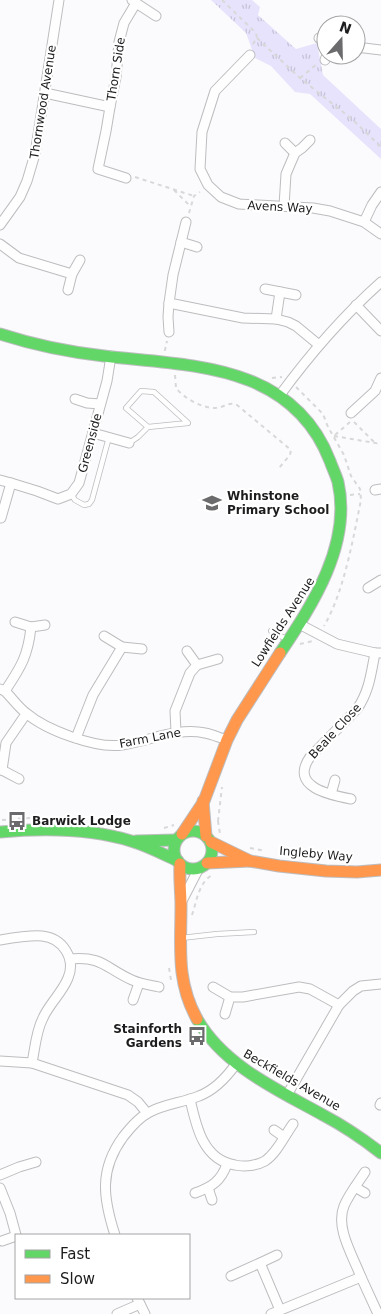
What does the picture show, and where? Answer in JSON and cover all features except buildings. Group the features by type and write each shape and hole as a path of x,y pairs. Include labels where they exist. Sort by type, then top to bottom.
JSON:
{"street":[{"name":"Thornwood Avenue","path":"0,226 20,197 32,168 59,0"},
{"name":"Thorn Side","path":"126,178 98,169 116,77 119,42 124,23 134,2 156,16"},
{"path":"366,49 381,50"},
{"path":"208,185 200,169 202,132 215,91 250,55"},
{"name":"Thorn Side","path":"45,93 110,107"},
{"path":"284,206 286,178 295,153 310,140"},
{"path":"285,143 295,153"},
{"name":"Avens Way","path":"208,185 220,197 239,204 330,211 364,222 381,234"},
{"path":"364,222 372,205 380,195"},
{"path":"169,332 168,317 171,283 186,222"},
{"path":"181,242 197,247"},
{"path":"0,244 19,258 72,274"},
{"path":"68,290 72,274 80,260"},
{"path":"280,395 319,346 356,305 381,282"},
{"path":"265,289 296,295"},
{"path":"276,319 280,292"},
{"path":"169,303 243,318 276,319 296,326 319,346"},
{"path":"356,305 381,331"},
{"name":"Lowfields Avenue","path":"0,334 23,343 48,348 182,363 241,376 280,395 306,418 320,437 331,458 342,497 341,536 326,583 301,625 294,642 237,719 227,740 204,802 179,837"},
{"name":"Greenside","path":"70,494 79,483 82,474 111,356"},
{"path":"351,414 378,393 381,378"},
{"path":"75,399 87,403 100,404"},
{"path":"93,433 129,443"},
{"path":"0,480 37,491 58,500 70,494"},
{"path":"1,518 11,483"},
{"path":"368,588 381,580"},
{"path":"15,622 31,627 45,625"},
{"path":"301,625 337,644 378,653"},
{"path":"2,690 20,669 29,647 31,627"},
{"path":"104,636 122,647 142,648"},
{"path":"76,738 93,695 122,647"},
{"path":"186,651 197,665"},
{"name":"Beale Close","path":"351,799 313,787 308,782 304,771 306,764 324,742 357,709 368,688 378,653"},
{"path":"176,732 175,711 190,673 197,665 218,660"},
{"name":"Farm Lane","path":"2,690 26,714 52,730 93,743 119,746 150,740 176,732 207,733 227,740"},
{"path":"19,780 1,770 6,743 26,714"},
{"path":"331,794 335,780"},
{"name":"Lowfields Avenue","path":"204,802 209,839"},
{"path":"0,832 58,830 98,834 131,841 192,869 203,866 211,857 212,850 209,839 194,831 179,837 131,841"},
{"path":"179,837 174,847 174,854 179,862"},
{"name":"Ingleby Way","path":"209,839 250,860 279,866 326,871 357,872 381,870"},
{"name":"Ingleby Way","path":"203,866 250,860"},
{"name":"Beckfields Avenue","path":"179,862 181,906 179,938 182,979 195,1015 204,1031 221,1052 236,1064 364,1139 381,1153"},
{"name":"Beckfields Avenue","path":"181,906 203,866"},
{"path":"0,940 42,936 54,939 68,952 70,959 68,979 47,1010 39,1027 32,1063"},
{"path":"70,959 90,958 100,961 139,983 159,987"},
{"path":"133,1000 139,983"},
{"path":"287,1095 339,1005 361,986 381,984"},
{"path":"213,987 230,997 243,997 299,986 310,988 339,1005"},
{"path":"225,1014 230,997"},
{"path":"0,1061 32,1063 128,1095 138,1102 147,1113"},
{"path":"115,1234 105,1197 106,1172 119,1143 128,1131 147,1113 162,1106 200,1096 221,1082 236,1064"},
{"path":"190,1099 197,1130 205,1144 217,1158 228,1164 244,1167 265,1160 293,1124"},
{"path":"274,1130 284,1137"},
{"path":"16,1158 18,1167"},
{"path":"0,1175 36,1162"},
{"path":"195,1193 218,1182 228,1164"},
{"path":"365,1172 344,1207 342,1215 343,1231 378,1314"},
{"path":"356,1187 365,1193"},
{"path":"0,1188 10,1212 16,1234"},
{"path":"208,1188 212,1200"},
{"path":"2,1241 15,1236"},
{"path":"231,1276 277,1255"},
{"path":"260,1263 275,1312 361,1277"},
{"path":"117,1314 139,1301 145,1314"}],"lane":[{"path":"129,443 148,427 188,423 154,392 141,391 126,408 148,427"},
{"path":"70,494 75,500 84,505 92,500 109,438"},
{"path":"271,631 294,642"},
{"path":"179,938 254,932"}],"path":[{"path":"222,0 256,33 257,38 300,78 353,120 381,147"},
{"path":"250,55 252,51 250,49 257,38"},
{"path":"300,78 316,64"},
{"path":"126,178 129,175 194,196"},
{"path":"186,222 194,196 208,185"},
{"path":"172,189 191,207"},
{"path":"162,352 171,353"},
{"path":"176,372 176,388 188,398 210,407 218,407 228,403 237,405 291,450 290,455 279,468"},
{"path":"268,380 283,377 323,414 344,455 351,476 360,489 361,500 350,554 331,613 315,641 294,642"},
{"path":"334,436 352,420 375,443"},
{"path":"334,436 381,444"},
{"path":"218,821 223,781"},
{"path":"169,964 171,983"}],"green space":[{"path":"211,0 252,0 260,7 258,15 296,49 316,43 316,65 321,65 323,75 381,129 381,159 310,94 295,92 271,66 255,58 246,33"}],"traffic: fast":[{"path":"0,334 64,350 204,368 235,376 265,387 291,405 313,429 330,461 338,482 341,505 339,528 335,550 317,594 280,653"},
{"path":"0,832 33,830 83,831 137,843 178,861"},
{"path":"193,831 200,832 206,837 211,843 212,850 211,857 206,863 200,868 193,869 186,868 180,863 175,857 174,850 175,843 180,837 186,832 193,831"},
{"path":"136,841 176,840"},
{"path":"197,1019 208,1036 253,1075 346,1128 381,1153"}],"traffic: slow":[{"path":"182,834 204,801 227,740 237,720 280,653"},
{"path":"203,801 206,836"},
{"path":"211,842 250,861 279,866 326,871 357,872 381,870"},
{"path":"207,863 250,861"},
{"path":"180,864 181,964 190,1005 197,1019"}],"place":[{"name":"Whinstone Primary School","path":"212,503"},
{"name":"Barwick Lodge","path":"17,821"},
{"name":"Stainforth Gardens","path":"197,1036"}]}
